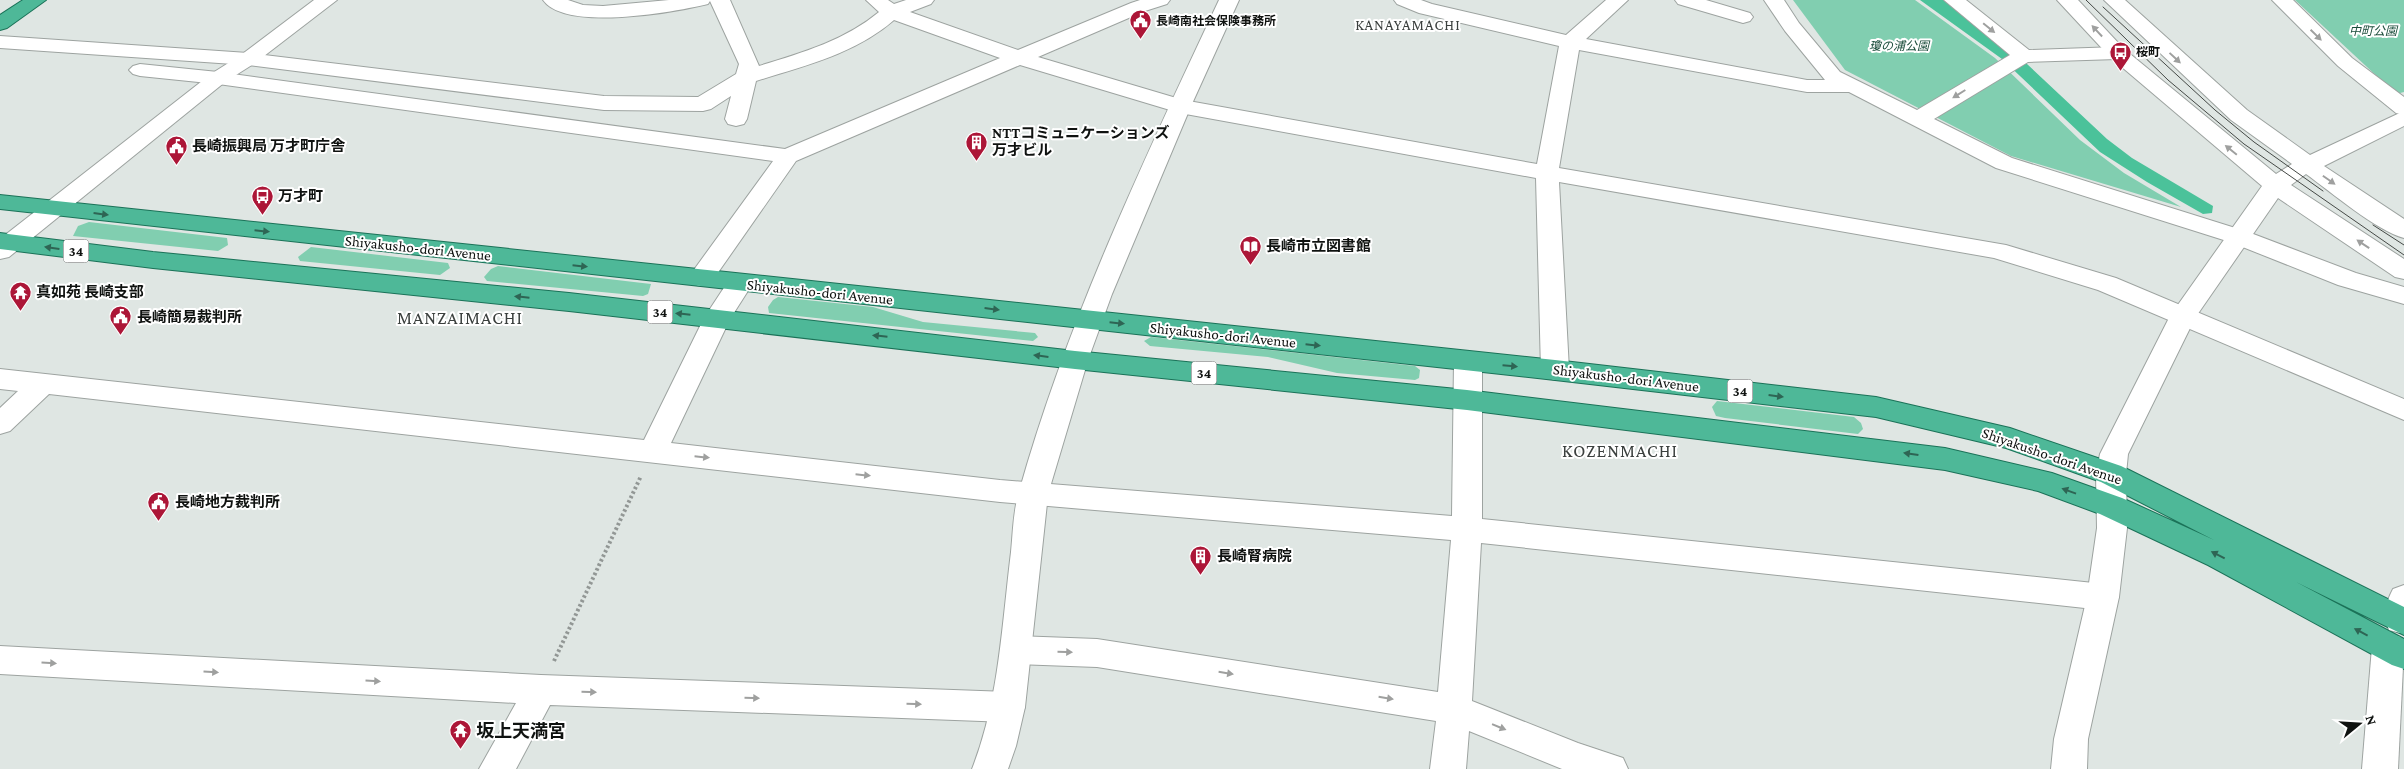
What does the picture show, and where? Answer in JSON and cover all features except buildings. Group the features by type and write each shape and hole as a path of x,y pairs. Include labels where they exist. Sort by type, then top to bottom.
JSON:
{"highway":[{"path":"0,24 36,0"},
{"name":"Shiyakusho-dori Avenue","path":"0,202 1555,370 1876,407 2010,439 2111,474 2400,629"},
{"name":"Shiyakusho-dori Avenue","path":"3,245 717,318 1075,360 1467,400 1945,459 2042,481 2111,506 2219,556 2400,629"}],"street":[{"path":"3,245 218,78 248,59 327,0"},
{"path":"550,0 572,8 606,13 677,5 701,0"},
{"path":"720,0 748,64 736,119"},
{"path":"884,6 924,0"},
{"path":"0,56 218,78 788,156 1138,7 1160,0"},
{"path":"990,769 999,746 1008,707 1016,650 1032,494 1089,320 1180,106 1229,0"},
{"path":"1404,0 1426,9 1570,42 1807,86 1850,86"},
{"path":"1555,370 1547,174 1570,42 1618,0"},
{"path":"1685,0 1743,17"},
{"path":"1774,0 1822,65 1833,76 2004,164 2239,237 2346,279 2404,296"},
{"path":"1954,0 2024,56"},
{"path":"2067,0 2117,53 2214,136 2275,185 2404,271"},
{"path":"2114,0 2239,115 2307,165 2404,230"},
{"path":"2282,0 2345,62 2404,108"},
{"path":"0,42 248,59 604,103 703,104 744,78 828,51 870,30 884,6"},
{"path":"884,6 1020,58 1180,106 1547,174 1997,251 2107,284 2404,410"},
{"path":"1918,119 2024,56 2117,53"},
{"path":"2069,769 2071,739 2104,597 2112,528 2111,474 2117,446 2184,316 2275,185 2307,165 2404,118"},
{"path":"701,278 788,156"},
{"path":"653,451 717,318 740,283"},
{"path":"1448,769 1467,529 1468,362"},
{"path":"0,379 1032,494 1467,529 2104,597"},
{"path":"0,424 43,384"},
{"path":"2380,769 2400,629"},
{"path":"1016,650 1096,653 1454,709 1575,758 1610,769"},
{"path":"3,665 541,690 1008,707"},
{"path":"497,769 541,690"}],"path":[{"path":"541,690 653,451"}],"green space":[{"name":"瓊の浦公園","path":"1793,0 1915,0 1995,58 2080,140 2124,173 2181,207 2011,156 1845,70"},
{"name":"中町公園","path":"2295,0 2404,0 2404,92 2396,94"},
{"path":"89,222 227,238 228,245 218,251 73,236 78,226"},
{"path":"311,247 448,263 450,268 440,275 300,261 298,257"},
{"path":"498,266 651,284 648,294 643,296 487,281 484,277 491,269"},
{"path":"778,297 873,307 923,322 1035,333 1038,337 1033,341 769,313 768,307"},
{"path":"1151,337 1415,366 1420,370 1419,378 1415,380 1337,373 1268,357 1150,346 1144,341"},
{"path":"1717,401 1854,417 1861,423 1863,429 1858,434 1725,418 1716,416 1712,407"}],"shaded area":[{"path":"1920,0 1945,0 2027,64 2107,139 2132,158 2213,206 2212,213 2203,214 2100,152 2002,59"}],"tram line":[{"path":"2086,0 2168,80 2244,144 2404,255"},
{"path":"2103,7 2215,110 2254,142 2323,191"},
{"path":"2373,225 2404,245"}],"place":[{"name":"長崎南社会保険事務所","path":"1140,40"},
{"name":"桜町","path":"2120,71"},
{"name":"NTTコミュニケーションズ 万才ビル","path":"976,161"},
{"name":"長崎振興局 万才町庁舎","path":"176,165"},
{"name":"万才町","path":"262,215"},
{"name":"長崎市立図書館","path":"1250,265"},
{"name":"真如苑 長崎支部","path":"20,311"},
{"name":"長崎簡易裁判所","path":"121,336"},
{"name":"長崎地方裁判所","path":"159,521"},
{"name":"長崎腎病院","path":"1201,575"},
{"name":"坂上天満宮","path":"460,750"}],"district":[{"name":"KANAYAMACHI","path":"1408,25"},
{"name":"MANZAIMACHI","path":"460,318"},
{"name":"KOZENMACHI","path":"1620,451"}]}
